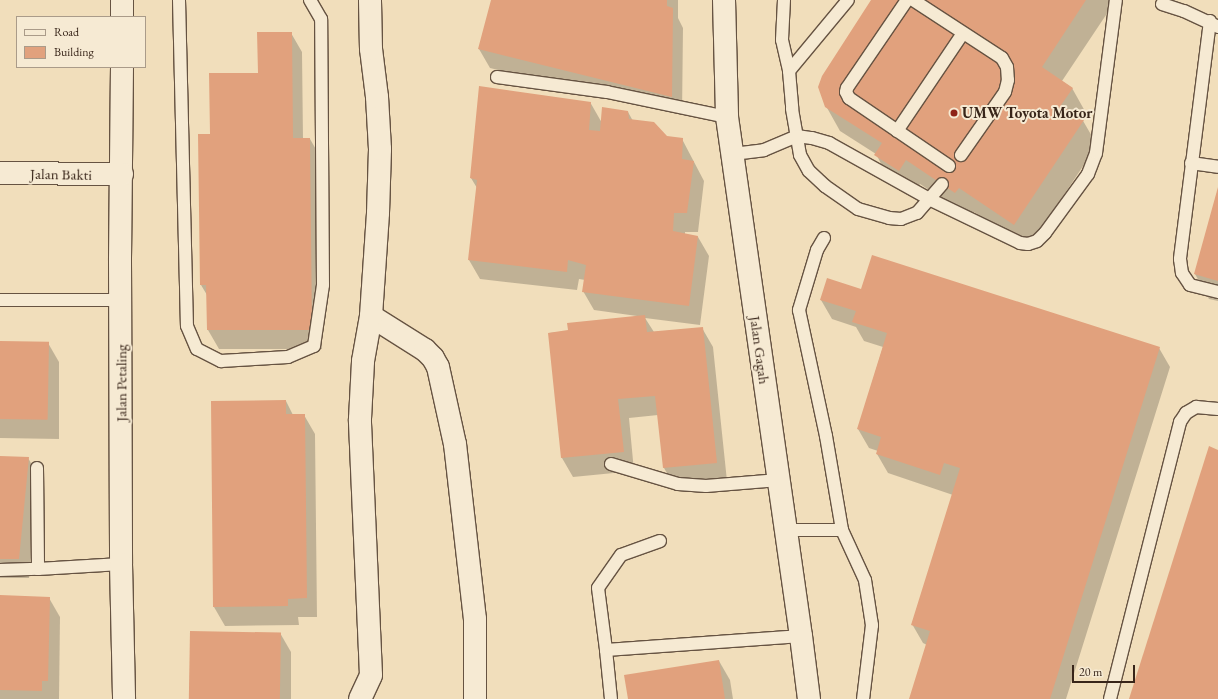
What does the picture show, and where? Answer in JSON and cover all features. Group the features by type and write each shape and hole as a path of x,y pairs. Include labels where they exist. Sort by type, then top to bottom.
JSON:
{"street":[{"path":"122,0 122,16"},
{"path":"360,699 371,674 360,419 363,361 371,316 378,213 380,149 377,97 371,49 370,0"},
{"name":"Jalan Gagah","path":"724,0 727,117 809,699"},
{"name":"Jalan Petaling","path":"122,68 120,300 121,564 124,699"},
{"name":"Jalan Bakti","path":"0,173 122,174"},
{"path":"371,316 425,350 433,358 438,367 455,444 461,492 475,619 475,699"}],"lane":[{"path":"179,0 187,326 197,349 221,361 288,357 314,346 323,285 322,27 321,19 310,0"},
{"path":"784,0 782,40 789,71 800,156 809,172 825,186 858,209 889,218 900,219 917,213 942,184"},
{"path":"789,71 848,0"},
{"path":"907,0 846,92 849,98 949,166"},
{"path":"913,0 1002,58 1007,67 1008,80 1005,92 961,155"},
{"path":"733,154 764,150 797,136 829,144 929,199 1020,243 1028,244 1037,241 1046,233 1088,174 1096,153 1116,0"},
{"path":"1162,4 1184,11 1214,24 1191,163 1180,259 1182,273 1190,285 1218,292"},
{"path":"897,131 963,33"},
{"path":"497,77 607,92 727,117"},
{"path":"1191,163 1218,167"},
{"path":"824,238 817,250 799,310 826,436 842,530 865,580 872,625 863,699"},
{"path":"0,300 120,300"},
{"path":"1110,699 1180,422 1186,413 1196,407 1218,409"},
{"path":"611,464 678,484 706,486 778,480"},
{"path":"38,468 38,569"},
{"path":"786,530 842,530"},
{"path":"612,699 598,588 621,555 660,541"},
{"path":"0,570 121,564"},
{"path":"606,650 801,636"}],"building":[{"path":"491,0 667,0 667,6 673,8 672,97 478,49"},
{"name":"UMW Toyota Motor","path":"871,0 1086,0 1042,67 1073,88 1061,105 1084,120 1014,225 959,188 955,193 906,160 899,171 874,155 882,143 825,107 818,87 822,76"},
{"path":"257,32 292,32 293,138 310,138 312,330 207,330 206,285 200,285 198,134 210,134 209,73 258,73"},
{"path":"479,86 591,102 589,130 600,131 602,107 628,111 629,119 654,122 667,136 683,138 682,159 694,161 687,213 674,213 673,231 698,236 689,306 582,292 586,265 568,260 567,272 468,260 477,180 470,178"},
{"path":"1218,187 1218,281 1194,274"},
{"path":"872,255 1160,347 1050,699 909,699 930,631 911,625 960,468 944,463 940,475 876,454 881,437 857,429 887,333 852,322 856,311 820,300 827,278 861,289"},
{"path":"645,315 647,332 703,327 717,463 663,468 655,396 618,399 624,452 561,458 548,333 568,330 567,323"},
{"path":"0,341 49,342 48,420 0,419"},
{"path":"286,400 286,414 305,414 307,598 288,599 288,606 213,607 211,401"},
{"path":"1209,446 1218,450 1218,699 1129,699"},
{"path":"0,456 29,457 19,559 0,559"},
{"path":"0,595 50,597 48,681 42,681 42,691 0,690"},
{"path":"190,631 281,633 280,699 189,699"},
{"path":"719,660 725,699 628,699 624,675"}],"place":[{"name":"UMW Toyota Motor","path":"954,113"}]}
